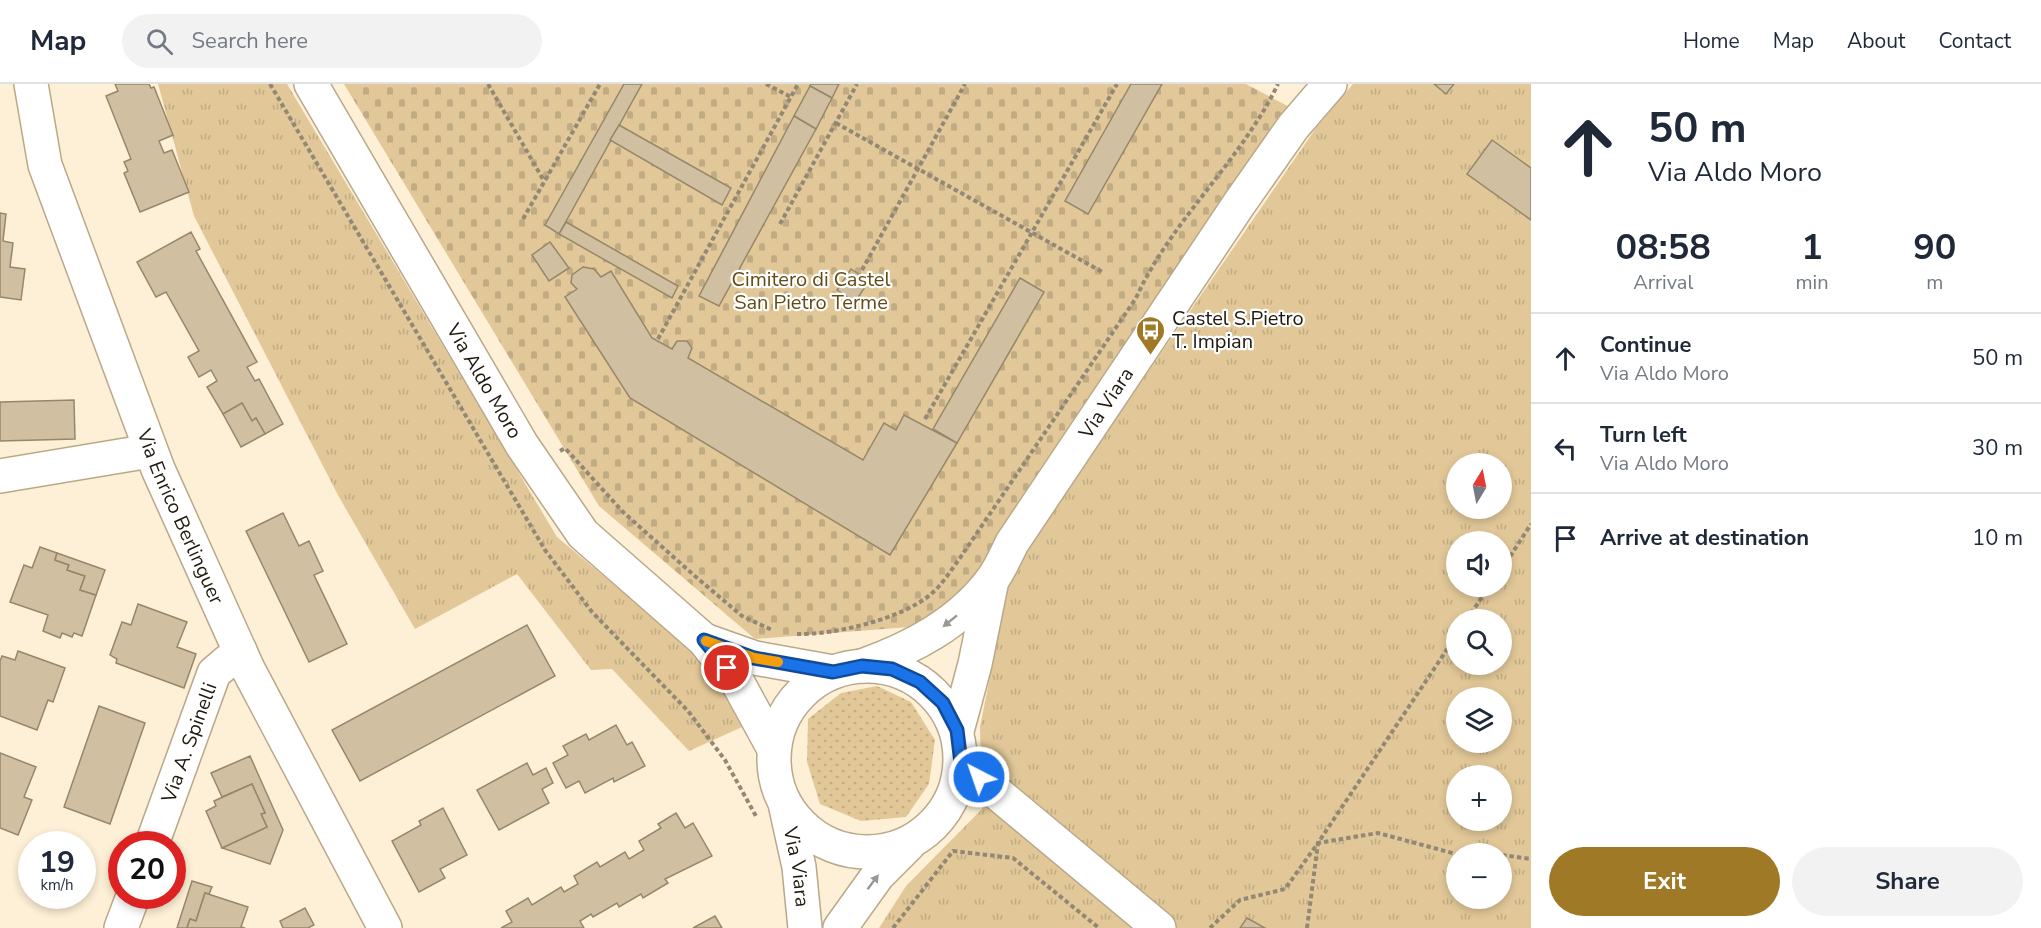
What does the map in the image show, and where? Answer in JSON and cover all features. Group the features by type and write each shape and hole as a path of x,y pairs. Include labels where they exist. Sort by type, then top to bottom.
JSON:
{"street":[{"name":"Via Enrico Berlinguer","path":"31,84 45,165 150,451 240,651 385,928"},
{"name":"Via Aldo Moro","path":"311,84 537,466 583,534 704,640 738,682 774,749"},
{"name":"Via Viara","path":"848,669 902,651 950,623 992,580 1019,534 1178,293 1293,127 1330,84"},
{"path":"0,476 150,451"},
{"name":"Via Viara","path":"957,730 975,664 992,580"},
{"name":"Via Aldo Moro","path":"704,640 754,658 848,669"},
{"name":"Via A. Spinelli","path":"157,831 214,674 240,651"},
{"path":"840,928 878,875 938,821 955,794 961,763 957,730 943,703 920,682 892,669 848,669 811,684 793,702 780,724 774,749 775,778 786,806 804,829 828,845 856,853 885,852 912,842"},
{"path":"961,763 1159,928"},
{"name":"Via Viara","path":"786,806 800,867 805,928"},
{"path":"122,928 129,909"}],"path":[{"path":"488,84 544,181"},
{"path":"523,219 600,84"},
{"path":"766,84 791,97"},
{"path":"658,339 798,84"},
{"path":"780,224 857,84"},
{"path":"862,270 965,84"},
{"path":"925,419 1117,84"},
{"path":"791,634 814,634 861,624 902,612 931,594 960,558 1136,298 1145,274 1266,110 1278,84"},
{"path":"836,123 1104,273"},
{"path":"537,466 565,448 623,512 696,577 742,616 779,633"},
{"path":"1512,553 1531,524"},
{"path":"1210,928 1240,900 1285,889 1446,651"},
{"path":"1318,843 1378,833 1446,851"},
{"path":"1307,928 1318,843"},
{"path":"893,928 953,851 1013,858 1099,928"},
{"path":"1512,856 1531,859"}],"green space":[{"path":"158,84 287,84 557,537 691,649 751,723 689,751 612,669 591,670 517,574 415,629 339,497 194,216"},
{"name":"Cimitero di Castel San Pietro Terme","path":"344,84 1246,84 1295,110 980,574 922,626 755,639 599,506"},
{"path":"1353,84 1531,84 1531,928 879,928 906,886 982,809 980,727 1011,571 1316,128"},
{"path":"877,686 911,702 935,740 929,784 906,817 861,821 820,804 807,762 808,719 841,693"}],"building":[{"path":"115,84 149,84 151,88 154,87 173,135 159,141 164,153 172,150 189,192 140,212 124,173 128,171 124,162 131,159 106,96 118,91"},
{"path":"624,84 642,84 559,234 545,225"},
{"path":"811,84 839,84 832,98 810,86"},
{"path":"1131,84 1162,84 1088,214 1065,201"},
{"path":"1434,84 1454,84 1446,94"},
{"path":"810,86 832,98 816,129 794,116"},
{"path":"794,116 816,129 719,306 699,296"},
{"path":"619,125 731,188 722,205 610,140"},
{"path":"1492,140 1531,168 1531,220 1467,174"},
{"path":"0,213 6,214 3,241 13,243 10,267 25,269 21,300 0,297"},
{"path":"566,222 678,286 672,298 559,234"},
{"path":"191,232 200,249 196,251 257,362 247,367 255,381 259,379 283,424 265,434 256,418 252,421 242,403 223,414 207,387 217,381 211,370 199,377 188,357 199,351 166,292 156,297 137,262"},
{"path":"550,242 569,268 549,281 532,255"},
{"path":"583,267 594,269 601,277 611,271 652,338 672,349 677,341 687,341 692,348 688,358 863,460 884,423 896,430 904,415 957,443 890,555 630,398 565,297 577,289 571,283 572,275"},
{"path":"851,269 869,281 855,302 837,290"},
{"path":"1020,278 1044,292 957,443 933,429"},
{"path":"74,400 75,439 0,441 0,402"},
{"path":"242,403 252,421 256,418 265,434 241,447 223,414"},
{"path":"283,513 299,546 309,541 323,571 314,575 347,644 309,662 246,531"},
{"path":"40,547 57,553 55,560 69,565 67,570 85,576 80,590 96,595 82,636 74,633 72,637 62,633 60,638 43,631 48,615 10,602 24,565 32,568"},
{"path":"57,553 105,570 96,595 80,590 85,576 67,570 69,565 55,560"},
{"path":"138,604 187,622 177,647 196,654 184,688 116,663 117,659 110,655 122,622 131,625"},
{"path":"527,625 555,676 360,781 332,730"},
{"path":"18,651 65,668 53,702 48,700 37,730 0,716 0,661 2,656 15,660"},
{"path":"99,706 145,723 110,824 64,807"},
{"path":"616,725 627,745 632,742 645,766 614,782 613,778 585,793 579,781 566,788 553,763 568,755 563,746 586,734 589,740"},
{"path":"0,753 36,767 24,797 32,800 18,835 0,828"},
{"path":"250,756 283,830 270,864 222,848 267,827 261,814 265,813 252,784 222,797 211,773"},
{"path":"527,763 533,775 546,768 553,783 542,789 549,803 499,830 477,790"},
{"path":"252,784 265,813 261,814 267,827 222,848 206,811 216,806 214,801"},
{"path":"443,808 467,855 440,869 445,878 419,892 392,841 421,825 419,821"},
{"path":"676,813 685,828 693,823 712,856 665,879 668,883 643,898 641,894 619,907 617,903 593,917 591,914 580,921 584,928 501,928 512,922 506,911 528,898 532,905 561,887 564,892 578,884 574,876 597,862 600,867 625,852 629,859 644,850 639,841 661,828 658,824"},
{"path":"192,881 212,887 209,894 205,893 196,921 190,919 187,928 177,928 183,909 186,909 186,900"},
{"path":"205,893 248,907 241,927 245,928 187,928 190,919 196,921"},
{"path":"305,908 314,925 308,928 283,928 280,921"},
{"path":"715,916 722,928 693,928"},
{"path":"1247,918 1265,928 1240,928"}],"slow traffic":[{"path":"706,641 754,658 778,662"}],"place":[{"name":"Castel S.Pietro T. Impian","path":"1151,356"}],"route":[{"path":"727,668 704,640 754,658 833,672 862,666 892,669 920,682 943,703 957,730 961,763 979,777"}]}
